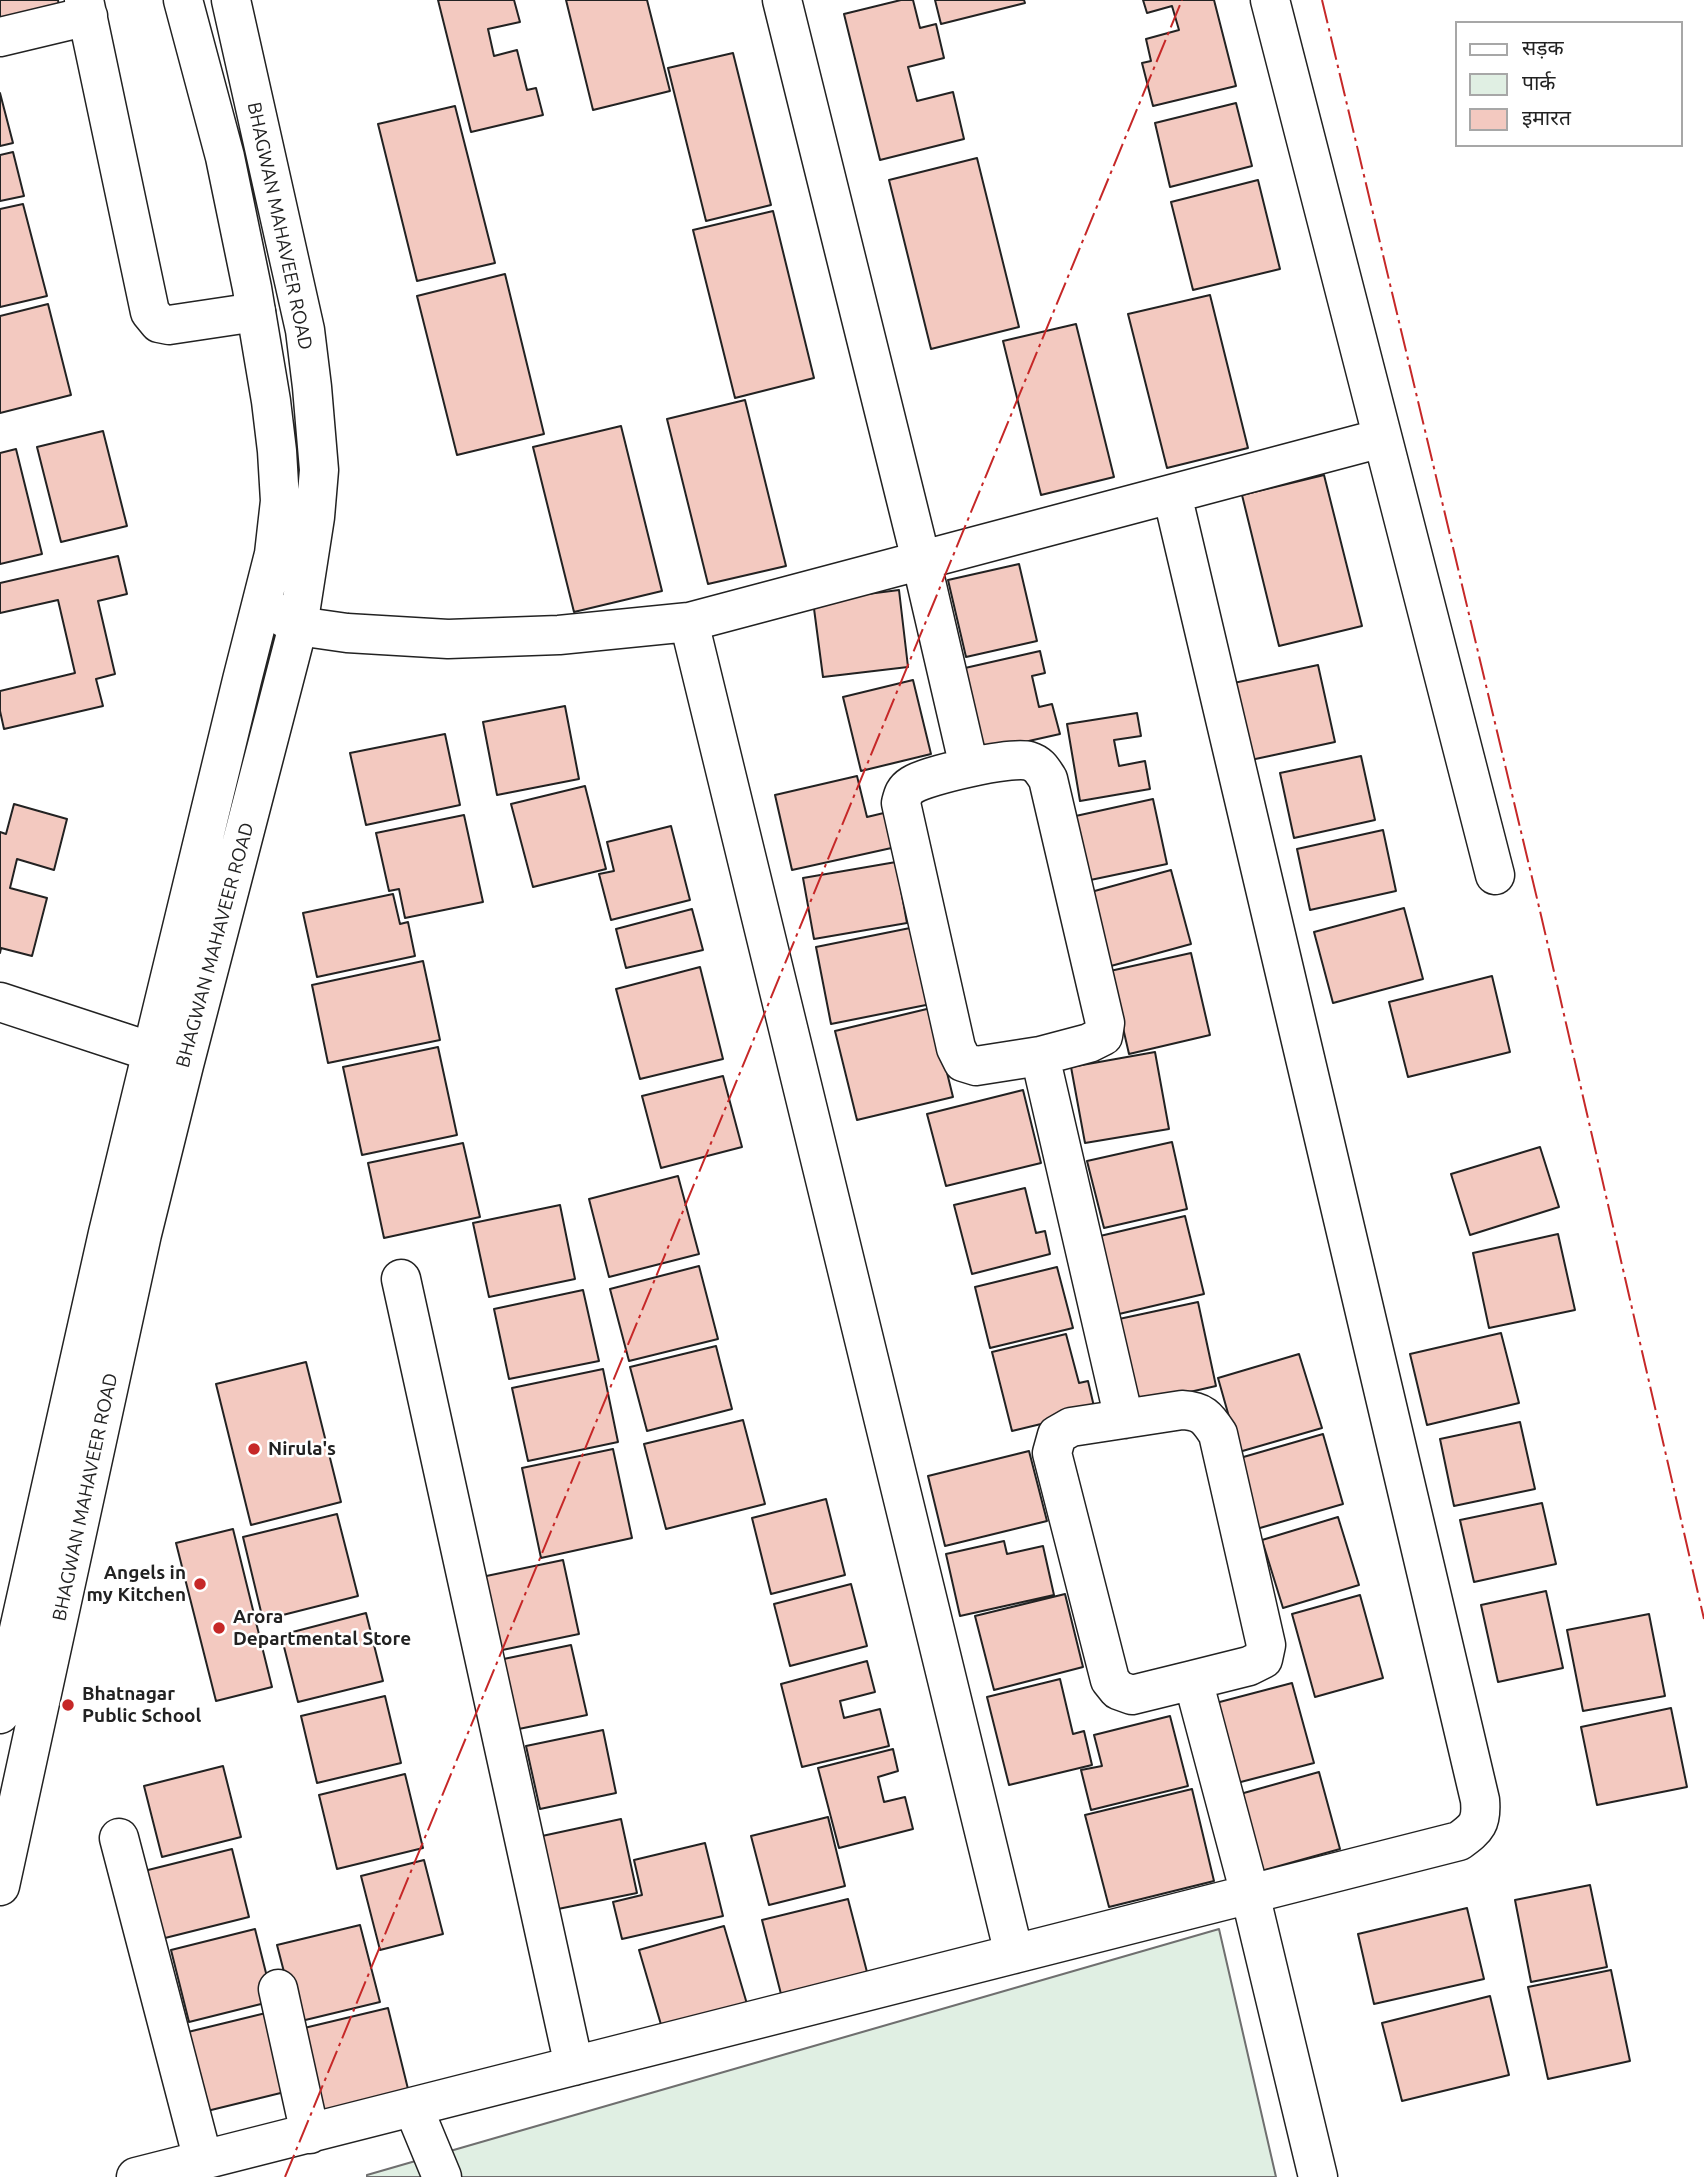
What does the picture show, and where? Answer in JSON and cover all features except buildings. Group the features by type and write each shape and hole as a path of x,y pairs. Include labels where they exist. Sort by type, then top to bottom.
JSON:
{"street":[{"name":"BHAGWAN MAHAVEER ROAD","path":"0,1714 108,1233 274,554 280,501 273,413 256,312 225,157 183,0"},
{"name":"BHAGWAN MAHAVEER ROAD","path":"0,1886 142,1234 298,626 315,517 319,470 305,330 231,0"},
{"path":"782,0 922,560 969,767"},
{"path":"1270,0 1495,875"},
{"path":"0,37 86,8 150,312 159,323 169,325 256,312"},
{"path":"262,604 298,626 347,633 448,639 559,635 689,622 1382,438"},
{"path":"136,2177 1459,1841 1474,1830 1482,1816 1474,1773 1172,494"},
{"path":"689,622 1014,1954"},
{"path":"1025,760 1039,765 1048,779 1105,1023 1103,1036 1040,1056 976,1066 963,1062 956,1048 901,803 904,791 914,784 969,767 1025,760"},
{"path":"0,1002 152,1052"},
{"path":"1040,1056 1124,1419"},
{"path":"401,1279 574,2066"},
{"path":"1182,1410 1197,1411 1210,1422 1217,1434 1266,1646 1263,1659 1249,1666 1193,1680 1132,1695 1118,1690 1110,1680 1052,1452 1057,1435 1071,1427 1182,1410"},
{"path":"1193,1680 1250,1894 1318,2177"},
{"path":"119,1838 203,2160"},
{"path":"278,1989 310,2133"},
{"path":"413,2107 442,2177"}],"green space":[{"path":"1219,1929 1276,2177 367,2177 367,2175"}],"power":[{"path":"285,2177 1182,0"},
{"path":"1322,0 1540,911 1704,1619"}],"place":[{"name":"Nirula's","path":"254,1449"},
{"name":"Angels in my Kitchen","path":"200,1584"},
{"name":"Arora Departmental Store","path":"219,1628"},
{"name":"Bhatnagar Public School","path":"68,1705"}]}
